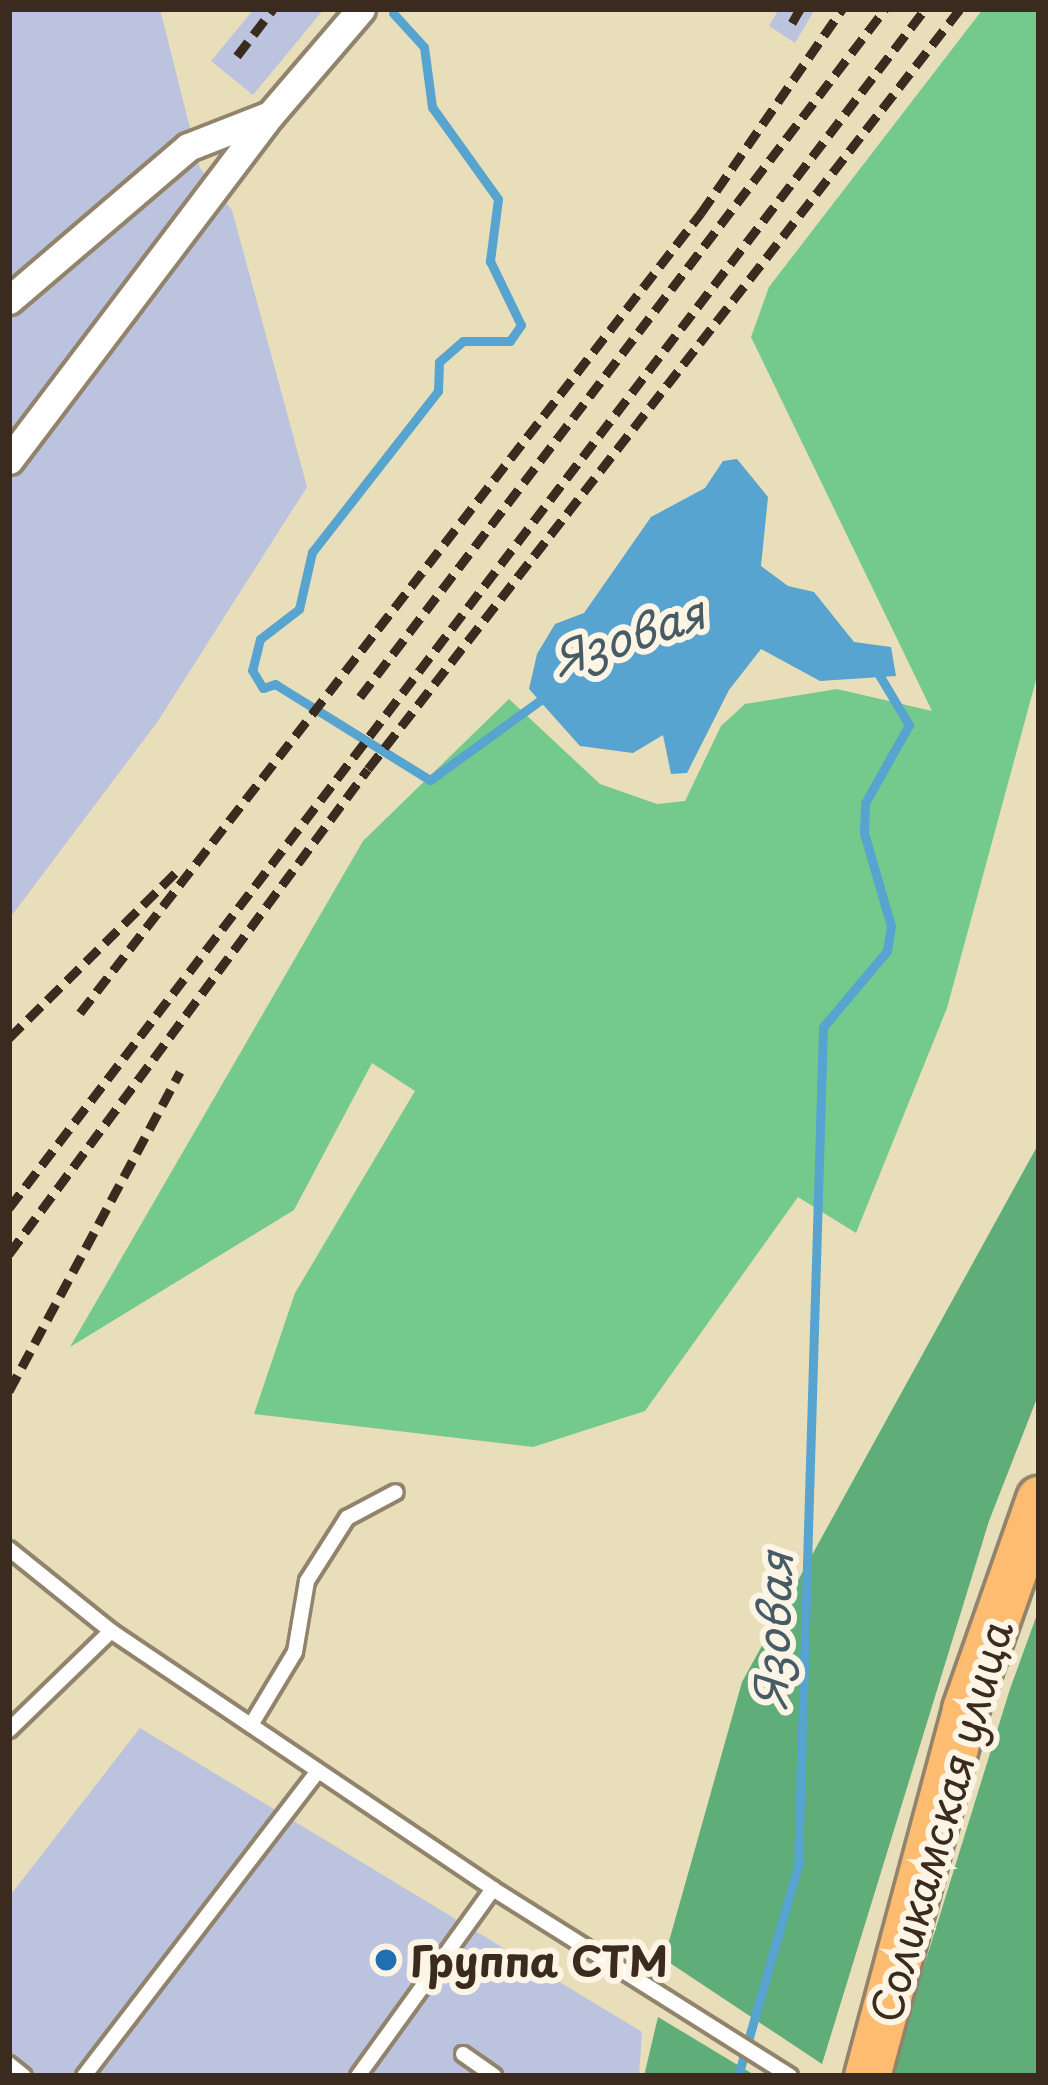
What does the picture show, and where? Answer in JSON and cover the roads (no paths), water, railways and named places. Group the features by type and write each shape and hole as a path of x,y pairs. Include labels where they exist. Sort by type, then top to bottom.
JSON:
{"main road":[{"name":"Соликамская улица","path":"867,2076 965,1709 1039,1499"}],"street":[{"path":"9,460 271,114 361,9"},
{"path":"9,300 188,147 271,114"}],"lane":[{"path":"251,1725 295,1652 307,1581 347,1518 396,1492"},
{"path":"9,1550 111,1631 493,1889 790,2076"},
{"path":"9,1730 111,1631"},
{"path":"84,2076 318,1771"},
{"path":"358,2076 493,1889"},
{"path":"463,2054 494,2076"},
{"path":"9,2064 24,2076"}],"water":[{"path":"737,459 768,497 761,566 788,586 814,592 854,642 891,647 896,676 820,681 761,649 729,690 687,773 671,774 663,735 633,753 580,746 529,689 537,654 555,624 584,613 651,517 705,488 723,461"}],"waterway":[{"name":"Язовая","path":"393,13 424,47 432,107 498,199 490,261 521,325 510,341 463,341 439,362 438,391 312,552 299,609 260,639 252,670 263,688 275,684 430,780 549,694"},
{"name":"Язовая","path":"738,2076 798,1865 823,1027 887,951 891,926 864,833 865,803 909,725 878,673"}],"railway":[{"path":"237,56 273,9"},
{"path":"792,23 800,9"},
{"path":"80,1013 701,213 842,9"},
{"path":"360,697 885,9"},
{"path":"9,1208 925,9"},
{"path":"9,1254 368,769 960,9"},
{"path":"9,1038 179,869"},
{"path":"9,1391 180,1072"}],"place":[{"name":"Группа СТМ","path":"386,1960"}]}
